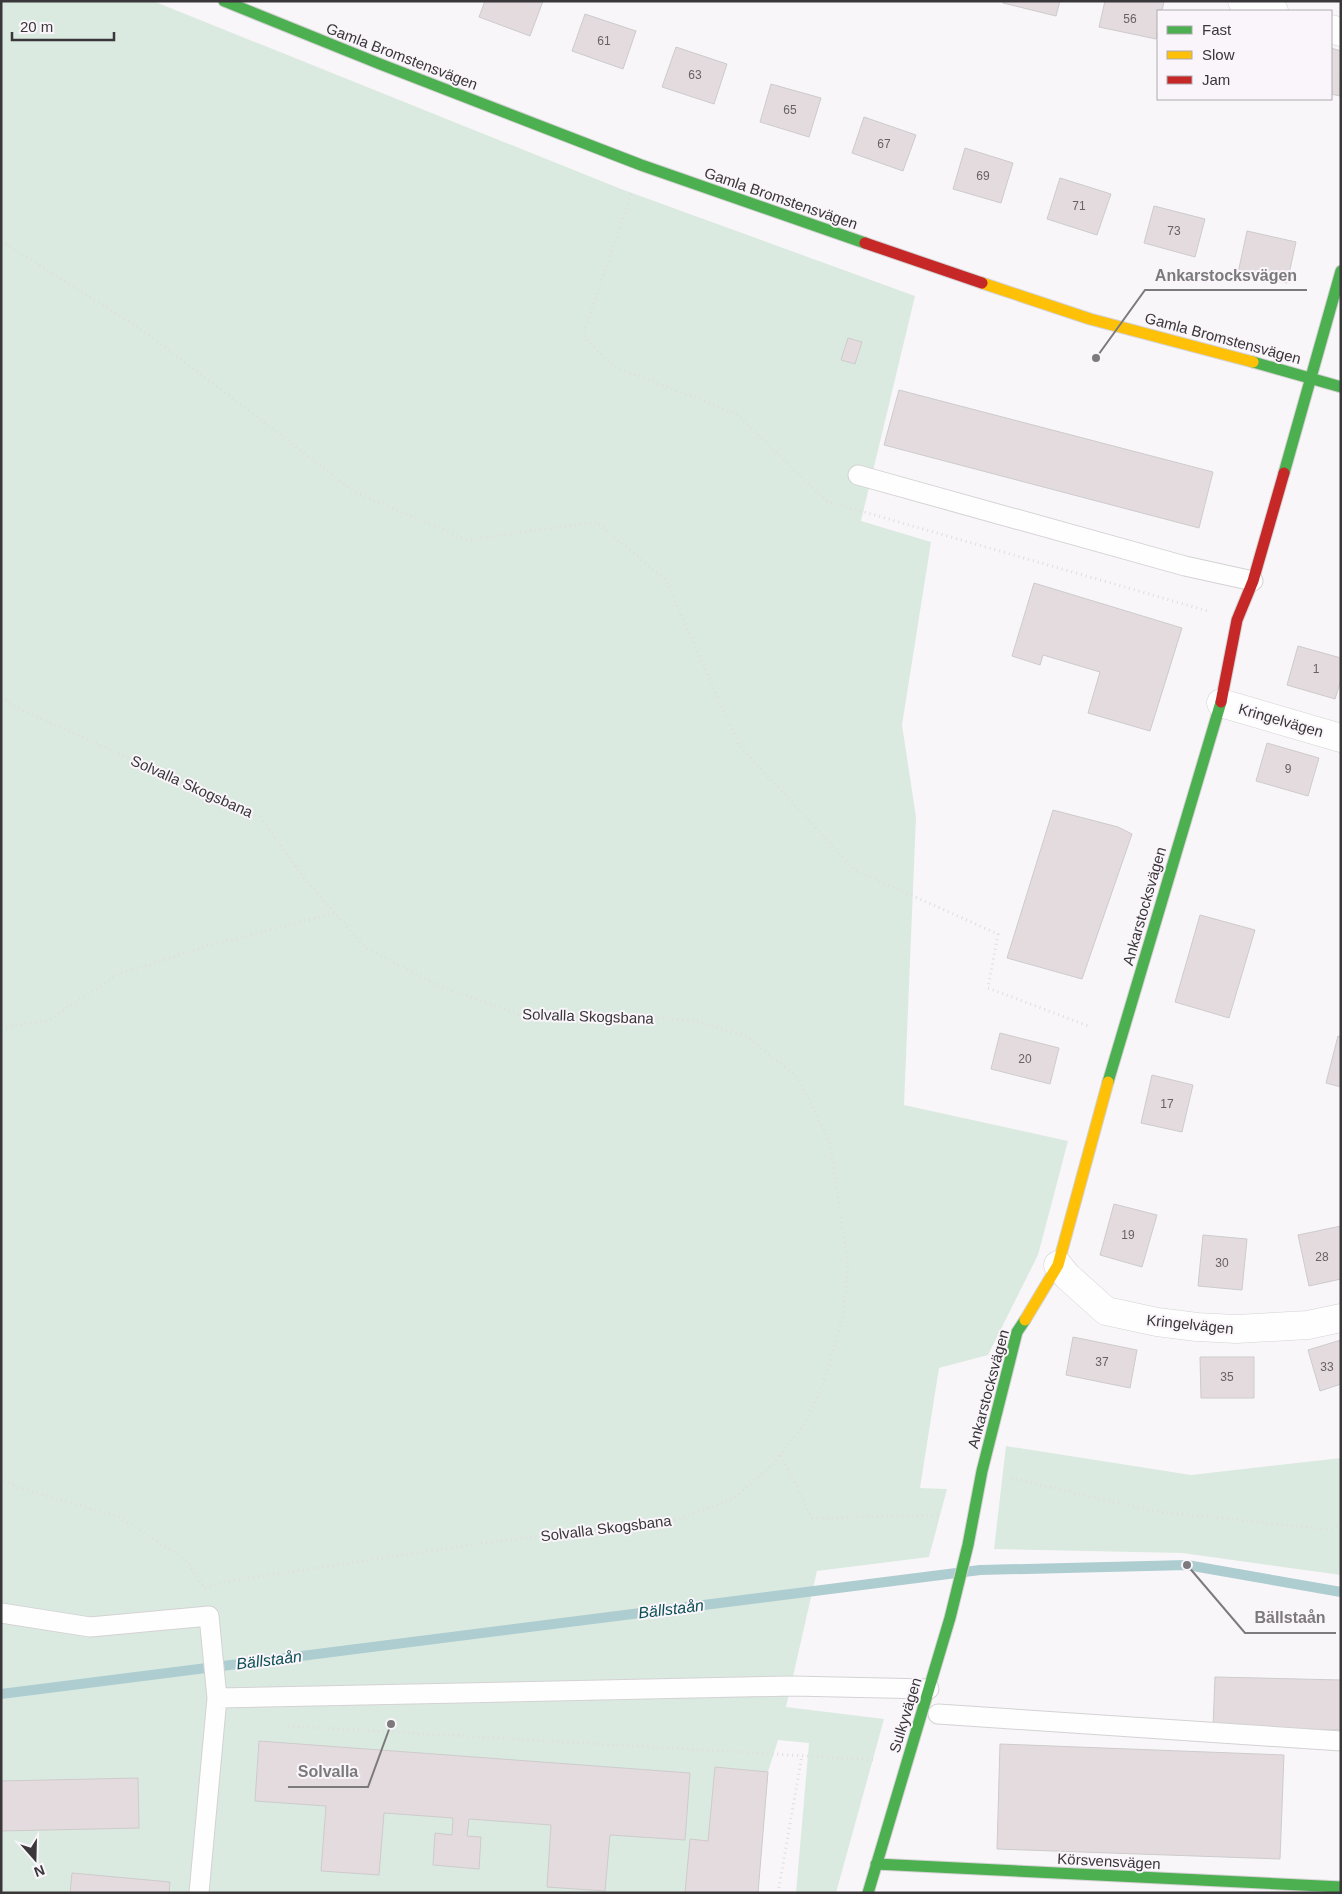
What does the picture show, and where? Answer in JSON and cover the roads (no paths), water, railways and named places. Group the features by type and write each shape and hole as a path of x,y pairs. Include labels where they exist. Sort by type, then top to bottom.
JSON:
{"street":[{"name":"Gamla Bromstensvägen","path":"224,1 356,55 641,165 786,216 1090,319 1341,387"},
{"path":"1242,1 1271,10"},
{"name":"Ankarstocksvägen","path":"968,1545 982,1471 1017,1332 1058,1264 1120,1039 1222,702 1237,620 1253,581 1341,271"},
{"name":"Kringelvägen","path":"1222,702 1341,738"},
{"name":"Kringelvägen","path":"1058,1264 1067,1276 1106,1311 1157,1322 1197,1328 1236,1329 1308,1325 1341,1318"},
{"name":"Sulkyvägen","path":"868,1893 950,1618 968,1545"},
{"name":"Körsvensvägen","path":"876,1864 1341,1887"}],"lane":[{"path":"858,475 1185,566 1253,581"},
{"path":"1,1614 90,1627 209,1616 217,1698 199,1893"},
{"path":"217,1698 792,1686 929,1689"},
{"path":"938,1714 1341,1741"}],"waterway":[{"name":"Bällstaån","path":"1,1694 980,1570 1187,1565 1341,1592"}],"place":[{"name":"Ankarstocksvägen","path":"1096,358"},
{"name":"Bällstaån","path":"1187,1565"},
{"name":"Solvalla","path":"391,1724"}]}
